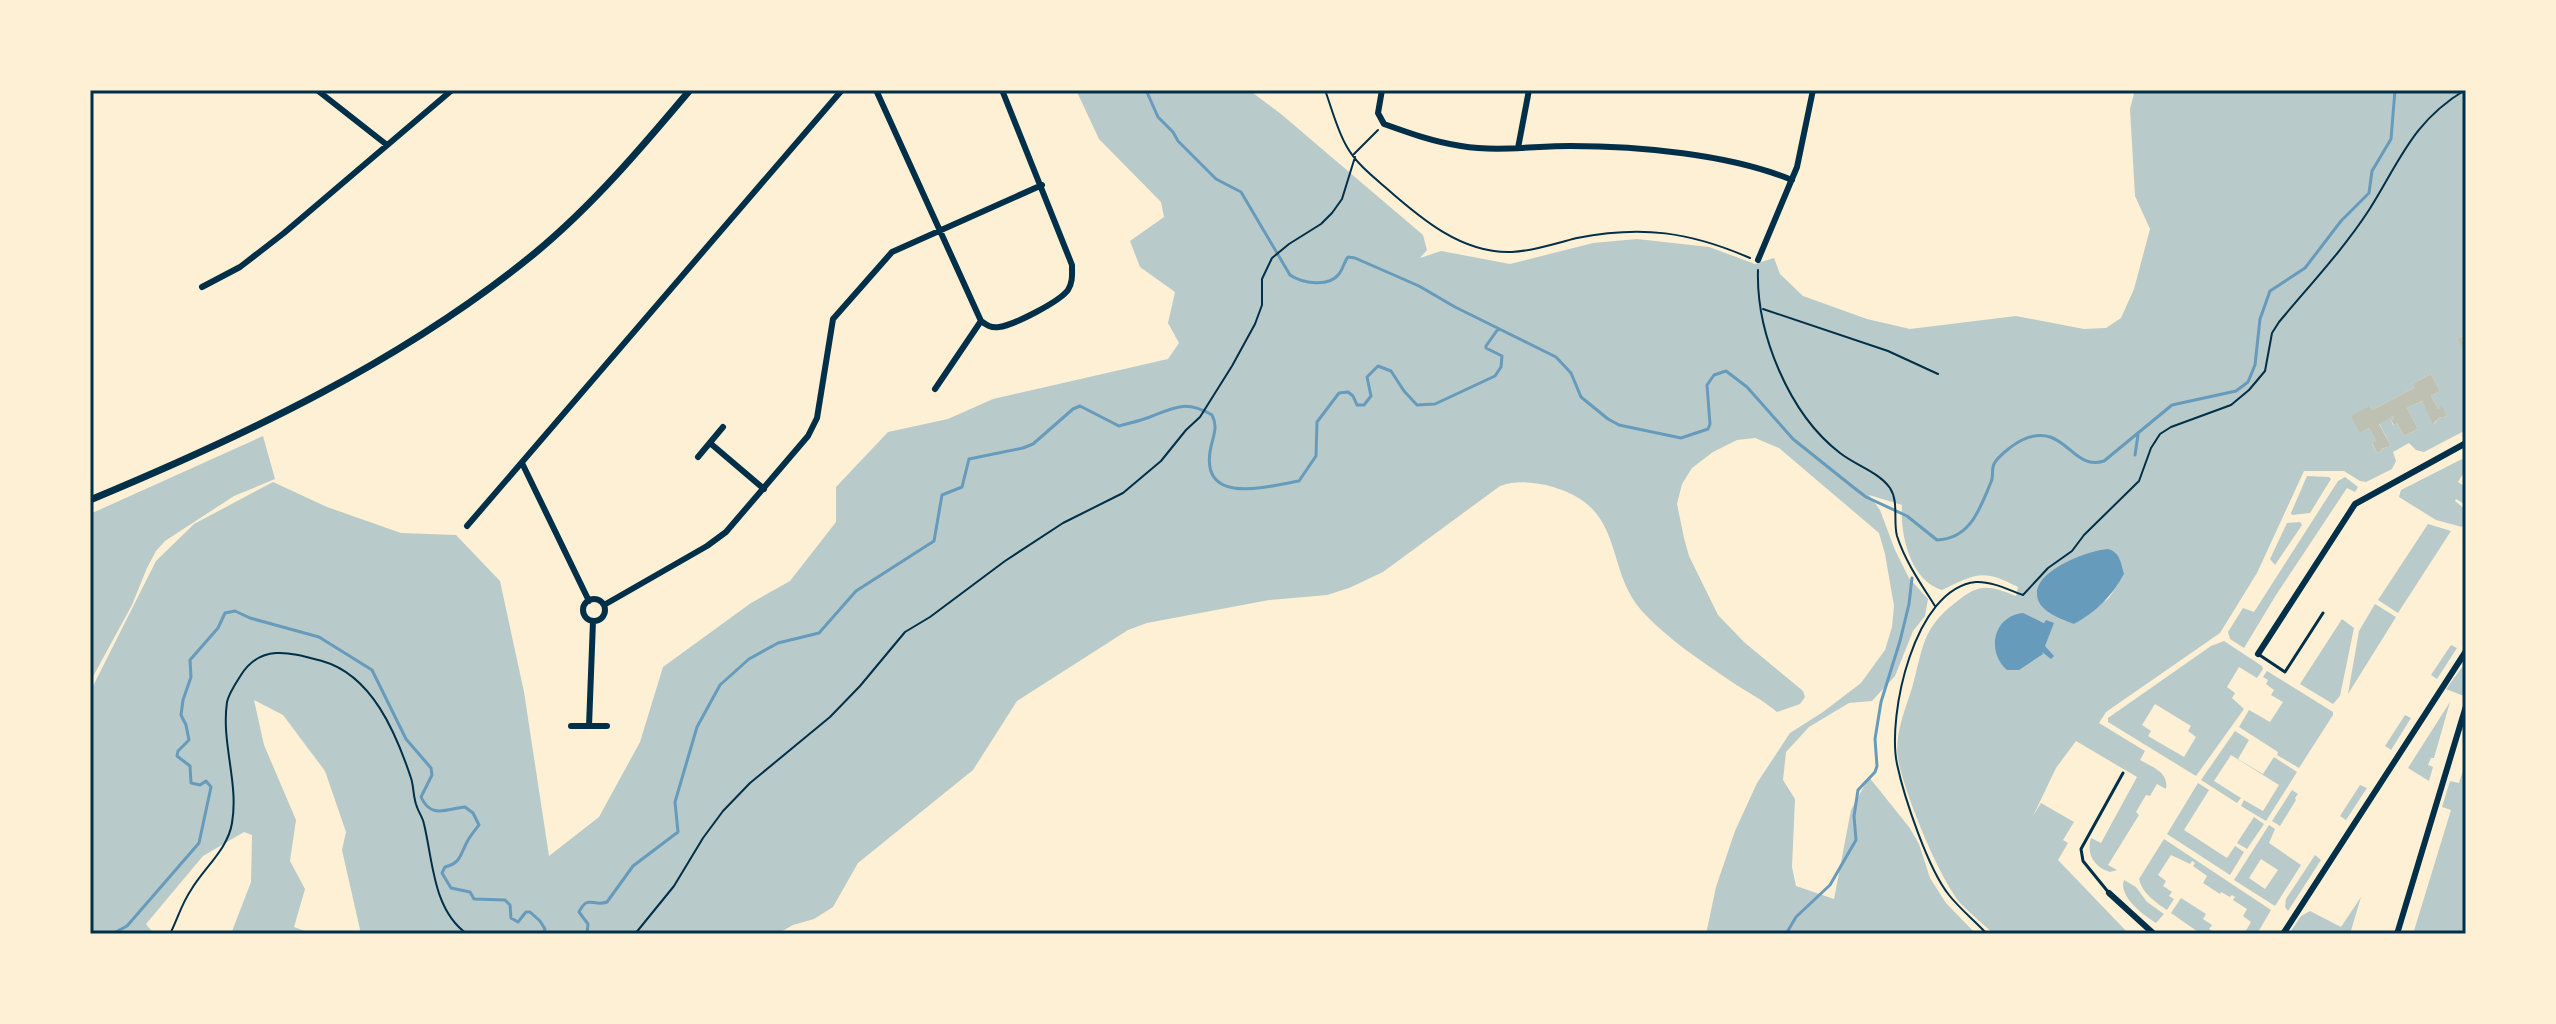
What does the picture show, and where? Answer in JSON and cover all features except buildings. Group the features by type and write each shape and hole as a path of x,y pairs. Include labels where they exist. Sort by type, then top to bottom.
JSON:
{"street":[{"path":"317,90 387,145"},
{"path":"202,287 240,267 284,233 452,90"},
{"path":"90,500 178,463 342,383 463,305 534,253 587,206 690,90"},
{"path":"467,526 842,90"},
{"path":"876,90 981,321 990,327 1003,327 1061,299 1071,286 1072,265 1002,90"},
{"path":"1382,90 1378,113 1384,124 1437,141 1463,146 1604,147 1658,151 1746,166 1792,180"},
{"path":"1518,148 1529,90"},
{"path":"1758,260 1801,155 1813,90"},
{"path":"604,605 726,532 808,436 817,418 833,319 892,252 1042,185"},
{"path":"935,389 981,321"},
{"path":"698,457 723,427"},
{"path":"710,443 764,489"},
{"path":"2258,654 2355,504 2466,443"},
{"path":"522,463 589,601"},
{"path":"589,601 597,600 604,605"},
{"path":"589,601 583,611 593,621 600,620 604,615 604,605"},
{"path":"589,726 593,621"},
{"path":"2283,934 2466,651"},
{"path":"2397,934 2466,706"},
{"path":"571,726 607,726"},
{"path":"2109,893 2154,934"}],"lane":[{"path":"2258,654 2285,672 2323,613"},
{"path":"2109,893 2083,861 2081,849 2123,773"}],"path":[{"path":"1325,90 1342,136 1363,167 1412,211 1439,230 1480,248 1514,252 1637,230 1701,239 1758,260 1757,284 1779,371 1796,404 1833,447 1889,487 1895,502 1896,529 1903,551 1936,607"},
{"path":"1987,934 1952,899 1939,880 1897,767 1894,737 1904,679 1916,638 1929,614 1954,592 1977,582 2023,595 2048,568 2072,551 2139,481 2151,448 2160,434 2231,405 2249,390 2265,371 2272,333 2279,322 2368,212 2411,136 2449,100 2465,90"},
{"path":"635,934 674,886 723,811 750,783 830,717 905,632 1063,523 1130,488 1161,461 1208,407 1255,324 1262,305 1262,279 1272,258 1332,213 1342,199 1354,156 1375,133"},
{"path":"1762,309 1888,351 1938,374"},
{"path":"170,934 190,890 218,853 232,826 234,793 227,752 227,700 248,665 261,655 292,653 330,663 359,680 388,723 412,780 416,807 423,820 439,892 447,913 467,934"}],"shaded area":[{"path":"1076,90 1249,90 1423,235 1427,250 1420,258 1441,251 1510,264 1593,243 1637,239 1709,247 1755,264 1774,258 1780,274 1803,296 1867,319 1910,329 2016,316 2084,329 2106,328 2121,318 2134,289 2150,229 2135,196 2130,109 2135,90 2466,90 2466,334 2457,339 2466,356 2466,430 2424,452 2416,450 2409,443 2393,452 2396,461 2392,469 2366,482 2344,471 2304,471 2257,573 2220,633 2106,712 2099,723 2145,751 2140,760 2159,771 2166,783 2166,789 2157,784 2136,812 2139,815 2108,865 2117,870 2104,870 2096,863 2091,854 2091,838 2101,843 2137,777 2076,741 2056,768 2033,816 2041,803 2074,822 2063,840 2068,843 2058,860 2129,934 1994,934 1953,893 1907,792 1898,759 1899,732 1925,641 1935,622 1955,603 1977,589 1991,588 2016,596 2018,587 1996,577 1980,575 1942,590 1931,585 1922,577 1909,555 1903,530 1902,505 1869,495 1880,510 1909,578 1928,599 1925,616 1913,631 1895,676 1872,701 1849,703 1809,727 1786,752 1783,780 1795,799 1792,867 1796,886 1834,899 1851,810 1869,777 1909,827 1919,844 1930,878 1946,903 1976,934 1706,934 1716,887 1735,831 1757,783 1790,733 1861,683 1885,650 1892,627 1894,606 1879,533 1779,448 1755,438 1737,440 1713,452 1692,468 1682,484 1677,504 1689,556 1718,615 1744,642 1803,691 1805,697 1800,704 1777,712 1684,649 1641,610 1622,576 1603,524 1592,509 1576,497 1553,487 1513,483 1500,486 1383,572 1349,588 1327,595 1269,600 1147,623 1128,630 1017,701 973,770 858,863 833,907 814,919 777,934 361,934 342,850 346,832 325,771 283,715 254,700 264,745 296,820 290,861 305,889 294,927 313,934 231,934 251,882 252,835 244,832 203,856 146,924 154,934 90,934 91,690 156,561 194,524 273,482 327,507 401,533 456,535 500,581 524,692 549,856 599,817 640,742 663,667 751,603 790,581 836,522 836,487 888,432 948,419 993,399 1168,359 1179,343 1168,323 1175,292 1140,267 1130,241 1164,217 1161,202 1099,139","holes":["2431,374 2440,391 2431,396 2438,409 2442,407 2447,416 2439,418 2434,424 2422,401 2407,408 2418,429 2404,436 2397,423 2393,425 2393,416 2379,423 2391,446 2377,453 2372,444 2376,441 2369,428 2360,433 2370,406 2372,410 2414,388 2412,384","2124,574 2109,598 2074,624 2050,613","2023,614 2052,626 2040,650"]},
{"path":"263,436 275,479 234,496 165,541 156,551 132,605 90,682 90,514"},
{"path":"2466,457 2466,469 2458,482 2466,487 2463,493 2466,495 2466,505 2455,501 2466,510 2462,527 2436,520 2399,497 2401,490"},
{"path":"2307,476 2331,479 2310,513 2292,515 2291,513"},
{"path":"2345,477 2358,487 2355,492 2347,488 2244,648 2230,639 2228,632 2243,608 2254,612 2338,481"},
{"path":"2300,522 2302,525 2275,565 2270,559 2287,523"},
{"path":"2428,524 2451,531 2398,613 2378,600"},
{"path":"2375,604 2396,617 2348,694 2359,631"},
{"path":"2342,619 2354,628 2340,696 2333,704 2300,684"},
{"path":"2224,641 2263,669 2257,678 2239,667 2227,687 2235,693 2232,698 2244,709 2196,776 2108,722 2108,718 2211,646","holes":["2155,704 2191,726 2188,731 2196,737 2184,757 2148,736 2151,731 2142,725"]},
{"path":"2451,645 2457,648 2437,679 2431,675"},
{"path":"2466,662 2466,687 2464,696 2446,689"},
{"path":"2267,671 2333,712 2299,768 2239,727 2249,710 2270,722 2283,702 2271,695 2274,690 2263,677"},
{"path":"2450,702 2434,758 2428,765 2433,767 2429,781 2408,768"},
{"path":"2405,715 2411,718 2391,750 2385,746"},
{"path":"2235,731 2249,740 2238,759 2263,774 2274,757 2297,772 2266,821 2241,806 2244,800 2263,811 2279,785 2231,755 2214,781 2241,798 2237,803 2201,780"},
{"path":"2466,761 2466,934 2413,934 2451,810 2442,807 2450,781 2459,783"},
{"path":"2198,783 2209,790 2184,830 2227,858 2235,846 2244,852 2230,875 2167,834"},
{"path":"2360,785 2367,788 2346,820 2340,816"},
{"path":"2292,790 2298,794 2296,800 2280,826 2272,821"},
{"path":"2254,817 2264,824 2247,849 2237,843"},
{"path":"2269,825 2275,829 2269,843 2301,865 2275,906 2234,880","holes":["2261,859 2278,870 2265,889 2249,878"]},
{"path":"2164,839 2271,910 2257,934 2244,934 2251,922 2243,916 2247,909 2233,900 2235,897 2232,895 2220,894 2203,883 2207,876 2193,866 2195,863 2192,861 2190,864 2171,855 2158,875 2166,881 2163,886 2172,892 2169,896 2174,899 2167,910 2150,897 2139,879"},
{"path":"2315,855 2321,860 2288,911 2286,899"},
{"path":"2124,880 2136,887 2147,902 2164,914 2156,923 2128,899"},
{"path":"2361,897 2350,934 2289,934 2301,916 2310,911 2341,927"},
{"path":"2181,898 2206,914 2203,919 2212,925 2209,929 2214,934 2201,934 2171,913"}],"water":[{"path":"2108,549 2118,555 2124,574 2096,609 2074,624 2051,614 2041,605 2037,594 2039,585 2054,569 2077,557"},
{"path":"2023,613 2044,623 2046,620 2054,623 2045,646 2054,656 2051,659 2042,652 2019,670 2007,670 1996,654 1996,636 2005,621"}],"waterway":[{"path":"1146,90 1158,117 1178,141 1216,179 1241,192 1290,275 1308,282 1322,283 1339,274 1348,257 1419,286 1556,357 1571,373 1581,397 1619,425 1681,438 1708,429 1707,385 1714,375 1726,371 1747,387 1793,439 1866,497 1907,516 1937,540 1958,534 1972,521 1992,480 1994,464 2006,450 2022,440 2048,436 2083,460 2104,461 2172,405 2236,391 2248,382 2255,365 2260,319 2270,291 2305,268 2341,221 2369,193 2372,171 2391,139 2395,90"},
{"path":"587,934 588,924 579,912 582,907 588,902 607,902 633,866 678,832 675,802 697,727 720,685 749,659 778,643 819,633 856,591 934,541 942,495 962,487 969,459 1033,444 1080,406 1119,426 1188,406 1203,410 1214,420 1210,469 1216,480 1240,489 1299,481 1316,456 1317,422 1339,393 1348,392 1357,405 1364,405 1371,396 1367,377 1378,366 1391,371 1417,405 1435,404 1495,376 1501,367 1502,356 1486,346 1498,329"},
{"path":"2135,455 2138,435"},
{"path":"1786,934 1796,917 1830,885 1856,840 1854,816 1858,790 1877,766 1875,739 1881,702 1900,641 1912,578"},
{"path":"112,934 127,926 199,843 211,787 206,781 200,785 191,783 190,766 177,756 189,740 181,715 183,700 191,677 190,660 218,628 225,613 235,611 319,637 372,670 406,739 431,768 432,775 421,797 425,804 440,811 465,807 473,813 479,825 459,858 445,867 442,873 451,888 470,892 474,899 505,900 510,905 511,918 518,922 526,912 530,912 545,929 543,934"}]}
